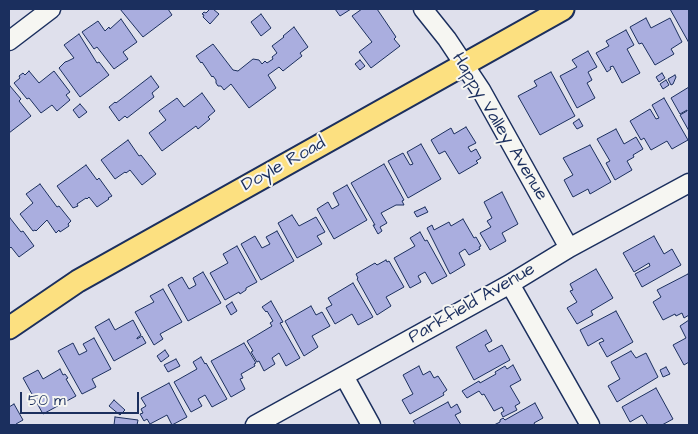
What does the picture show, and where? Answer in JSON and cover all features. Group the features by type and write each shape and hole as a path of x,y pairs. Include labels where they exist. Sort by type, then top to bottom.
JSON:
{"main road":[{"name":"Doyle Road","path":"9,328 78,281 564,9"}],"street":[{"path":"9,41 51,9"},
{"name":"Happy Valley Avenue","path":"423,9 481,90 569,248"},
{"name":"Parkfield Avenue","path":"255,425 510,284 569,248 686,190"},
{"path":"510,284 590,425"},
{"path":"344,376 371,425"}],"building":[{"path":"120,9 168,9 172,15 143,37"},
{"path":"210,9 219,14 210,24 202,14"},
{"path":"335,9 351,9 340,16"},
{"path":"362,9 377,9 400,46 371,68 359,52 372,42 352,16"},
{"path":"670,9 689,9 689,43"},
{"path":"261,14 271,28 261,36 251,22"},
{"path":"646,18 651,28 670,18 682,42 671,49 674,54 655,65 642,43 639,44 630,27"},
{"path":"121,19 137,42 123,52 128,59 114,69 97,47 94,49 82,32 98,21 105,31"},
{"path":"294,27 308,47 300,53 302,56 283,71 279,67 268,75 276,88 249,108 231,84 224,90 221,86 218,86 216,80 196,56 213,44 233,70 238,71 253,59 259,60 262,64 265,61 267,63 277,53 272,46"},
{"path":"626,30 634,45 627,49 640,73 622,83 613,66 607,72 596,53 609,46 606,41"},
{"path":"79,34 97,63 99,62 109,75 80,97 59,68 65,62 74,58 64,45"},
{"path":"588,51 597,67 588,72 592,80 587,83 595,98 577,108 560,76 577,67 572,60"},
{"path":"360,60 365,66 360,70 355,64"},
{"path":"29,71 39,83 54,71 70,92 66,95 70,100 57,111 52,105 41,113 14,83 20,78 19,76 23,73 25,75"},
{"path":"551,72 575,116 540,135 518,96 537,86 534,81"},
{"path":"662,73 665,78 659,82 656,77"},
{"path":"675,75 676,77 671,85 668,79"},
{"path":"151,76 159,87 152,93 154,97 127,118 125,116 119,121 109,107"},
{"path":"666,80 669,85 663,89 660,84"},
{"path":"9,87 21,99 19,101 31,116 9,133"},
{"path":"689,87 689,131 680,115 687,110 680,114 671,98"},
{"path":"202,93 215,111 208,117 210,119 198,129 196,126 162,151 149,133 166,120 159,111 177,98 184,107"},
{"path":"664,98 688,140 672,149 667,141 651,150 644,138 641,140 630,121 650,109 656,119 659,118 652,105"},
{"path":"80,104 87,112 79,118 73,110"},
{"path":"579,119 583,126 577,129 573,123"},
{"path":"466,127 476,143 468,147 471,152 476,149 481,158 476,161 478,163 459,174 445,151 439,154 431,140 451,128 454,134"},
{"path":"616,129 624,144 636,137 643,149 627,161 632,170 615,180 606,163 610,161 597,139"},
{"path":"128,140 139,156 141,155 156,174 142,185 130,170 115,179 101,160"},
{"path":"421,144 441,179 408,198 388,161 403,153 410,165 413,164 407,152"},
{"path":"590,145 611,182 590,194 588,189 573,197 564,180 573,175 563,158"},
{"path":"384,164 404,200 402,201 404,205 396,205 381,213 387,223 380,227 382,231 378,234 373,225 375,225 351,183"},
{"path":"86,165 97,180 99,178 112,196 97,207 89,197 73,208 57,186"},
{"path":"40,184 57,207 59,206 71,221 68,224 69,226 60,232 59,230 56,233 47,220 36,231 33,231 20,214 33,203 26,194"},
{"path":"347,185 367,220 334,239 317,209 328,202 332,209 339,205 333,193"},
{"path":"502,192 518,224 502,233 506,241 490,250 480,233 491,227 487,221 492,218 484,202"},
{"path":"425,207 428,212 417,217 414,212"},
{"path":"292,215 299,226 316,217 325,232 317,236 322,244 297,258 278,223"},
{"path":"10,218 34,246 19,257 11,247 9,249"},
{"path":"463,219 481,246 479,247 480,249 469,255 465,249 459,253 465,265 450,274 427,228 432,225 434,230 449,222 451,226"},
{"path":"277,231 294,261 261,280 241,244 255,236 262,248 270,244 266,237"},
{"path":"420,232 425,241 427,240 447,276 432,284 425,272 418,276 421,282 410,288 394,258 415,246 410,238"},
{"path":"654,236 664,254 672,249 681,265 642,287 635,274 650,266 649,263 634,272 623,253"},
{"path":"237,246 257,282 240,294 239,292 225,300 210,273 228,263 223,254"},
{"path":"386,260 387,262 389,261 404,287 386,297 391,306 377,315 356,274 375,263 377,265"},
{"path":"596,269 613,298 591,311 593,315 577,324 567,308 577,302 570,291 573,290 570,284"},
{"path":"203,272 221,303 188,321 168,285 182,277 189,289 196,285 193,278"},
{"path":"688,274 689,315 684,318 682,313 676,316 675,314 663,320 653,302 661,297 657,290"},
{"path":"353,283 373,317 358,325 352,314 335,324 326,308 332,305 328,298"},
{"path":"163,289 182,322 160,334 163,339 154,345 135,312 154,302 150,296"},
{"path":"271,301 283,322 280,323 300,358 286,366 279,353 272,358 275,364 264,371 259,361 257,362 251,352 253,351 247,341 272,326 270,323 273,321 262,307"},
{"path":"232,302 237,311 231,315 226,306"},
{"path":"311,306 316,315 322,312 330,326 312,336 318,347 304,356 285,321"},
{"path":"616,311 633,342 607,357 599,343 604,341 602,338 588,346 580,330"},
{"path":"109,319 115,330 133,320 141,335 137,339 142,336 146,343 114,361 95,327"},
{"path":"689,320 689,362 684,365 673,345 686,338 680,326"},
{"path":"486,330 492,341 485,345 489,352 502,345 510,360 474,380 456,347"},
{"path":"94,338 111,369 92,379 96,387 82,394 58,351 73,343 79,355 87,351 83,344"},
{"path":"244,343 256,363 254,364 255,366 241,374 243,378 240,379 245,389 231,397 211,361"},
{"path":"165,350 169,356 161,362 157,356"},
{"path":"631,351 636,358 646,353 658,377 617,402 608,386 620,379 611,362"},
{"path":"201,357 227,399 212,407 205,395 198,399 202,406 191,412 174,382 197,369 193,362"},
{"path":"176,359 180,366 168,372 164,365"},
{"path":"513,365 521,380 510,386 520,403 515,406 517,410 503,417 501,413 504,411 502,407 494,411 484,394 482,395 479,391 467,398 462,391 496,374 495,372 505,366 507,369"},
{"path":"419,366 423,375 430,371 434,378 438,376 447,390 443,393 444,395 410,414 402,400 413,394 403,375"},
{"path":"666,367 670,374 663,377 660,370"},
{"path":"60,369 63,375 65,374 68,378 66,379 76,396 43,414 23,378 38,370 43,379"},
{"path":"169,383 187,417 172,425 167,415 150,424 147,419 144,421 140,414 143,413 141,409 146,406 141,398"},
{"path":"656,388 673,419 662,425 648,425 642,415 630,422 622,407"},
{"path":"114,400 125,410 120,415 109,406"},
{"path":"448,402 451,408 457,404 461,412 455,415 461,425 416,425 413,421"},
{"path":"535,403 543,418 534,423 535,425 494,425 503,418 505,420"},
{"path":"14,404 23,420 17,425 9,425 9,407"},
{"path":"115,417 138,420 137,425 114,425"}]}
